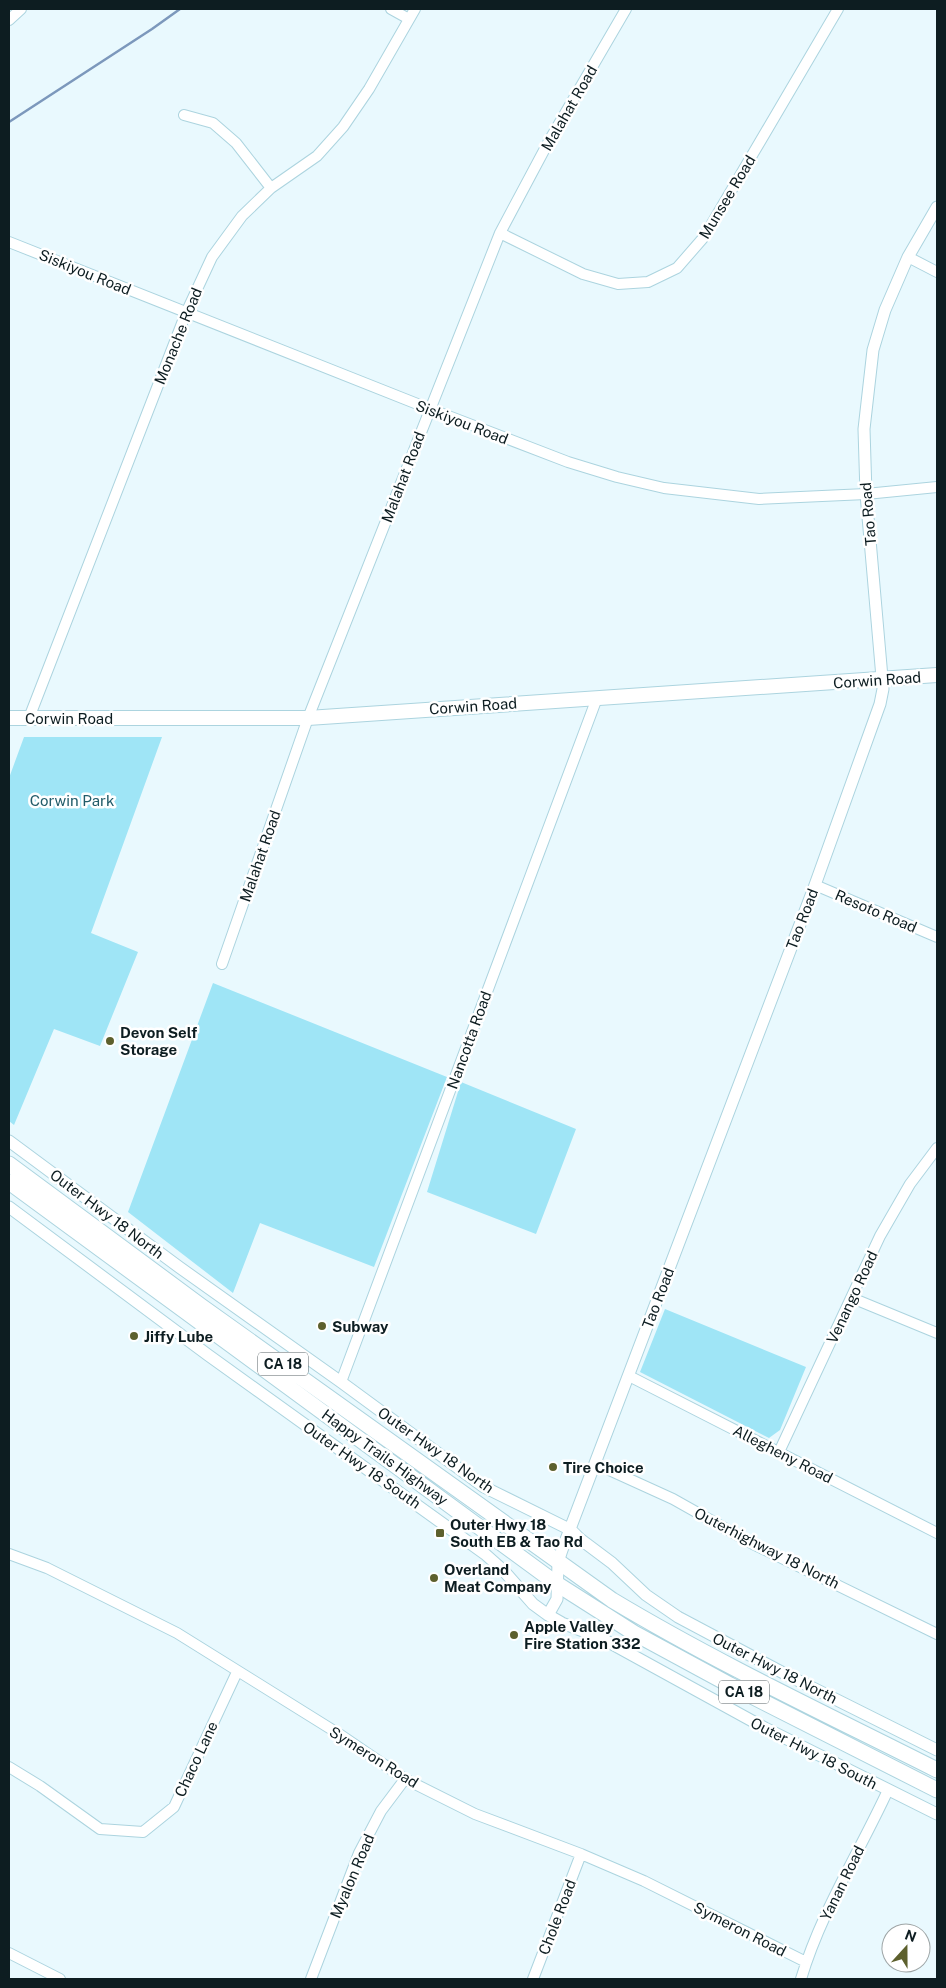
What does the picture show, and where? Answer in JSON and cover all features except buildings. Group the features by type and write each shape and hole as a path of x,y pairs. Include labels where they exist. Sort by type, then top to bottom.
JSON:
{"main road":[{"name":"Corwin Road","path":"9,718 308,718 937,675"},
{"name":"Happy Trails Highway","path":"9,1164 201,1306 612,1600 650,1623 737,1669 937,1770"},
{"name":"Happy Trails Highway","path":"9,1182 557,1584 634,1633 730,1685 937,1790"}],"street":[{"path":"9,20 21,9"},
{"path":"391,9 409,19"},
{"name":"Monache Road","path":"29,718 186,312 212,257 242,216 271,188 317,156 343,127 369,89 415,9"},
{"name":"Malahat Road","path":"222,964 308,718 500,234 549,141 626,9"},
{"name":"Munsee Road","path":"500,234 583,274 618,284 648,282 677,268 704,237 838,9"},
{"path":"184,115 213,123 236,143 271,188"},
{"name":"Tao Road","path":"548,1615 557,1599 558,1562 815,885 880,704 883,689 866,494 864,429 873,350 885,310 908,257 937,207"},
{"name":"Siskiyou Road","path":"9,242 568,462 664,488 759,499 866,494 937,487"},
{"path":"908,257 937,272"},
{"name":"Nancotta Road","path":"341,1382 597,698"},
{"name":"Resoto Road","path":"815,885 937,936"},
{"name":"Outer Hwy 18 North","path":"9,1141 179,1267 341,1382 484,1487 571,1530 612,1563 646,1595 678,1617 797,1680 937,1750"},
{"name":"Venango Road","path":"779,1452 880,1236 910,1184 937,1148"},
{"name":"Outer Hwy 18 South","path":"9,1207 208,1355 485,1554 533,1604 548,1615 562,1623 603,1639 689,1688 937,1814"},
{"path":"852,1298 937,1333"},
{"name":"Allegheny Road","path":"629,1376 937,1533"},
{"name":"Outerhighway 18 North","path":"596,1464 674,1499 753,1544 937,1634"},
{"name":"Symeron Road","path":"9,1554 47,1568 177,1633 340,1734 405,1779 475,1814 581,1854 644,1881 806,1962"},
{"name":"Chaco Lane","path":"9,1767 40,1786 100,1829 143,1832 174,1807 238,1672"},
{"name":"Myalon Road","path":"310,1979 359,1852 381,1811 405,1779"},
{"name":"Yanan Road","path":"801,1979 806,1962 831,1904 888,1790"},
{"name":"Chole Road","path":"534,1979 581,1854"},
{"path":"9,1953 60,1979"}],"green space":[{"name":"Corwin Park","path":"24,737 162,737 91,933 138,952 100,1046 54,1029 14,1125 9,1121 9,778"},
{"path":"213,983 447,1077 374,1267 260,1223 233,1293 128,1212"},
{"path":"461,1082 576,1129 536,1234 427,1192"},
{"path":"665,1309 806,1367 780,1430 769,1438 640,1372"}],"waterway":[{"path":"9,122 180,9"}],"place":[{"name":"Devon Self Storage","path":"110,1041"},
{"name":"Subway","path":"322,1326"},
{"name":"Jiffy Lube","path":"134,1336"},
{"name":"Tire Choice","path":"553,1467"},
{"name":"Outer Hwy 18 South EB & Tao Rd","path":"440,1533"},
{"name":"Overland Meat Company","path":"434,1578"},
{"name":"Apple Valley Fire Station 332","path":"514,1635"}]}
